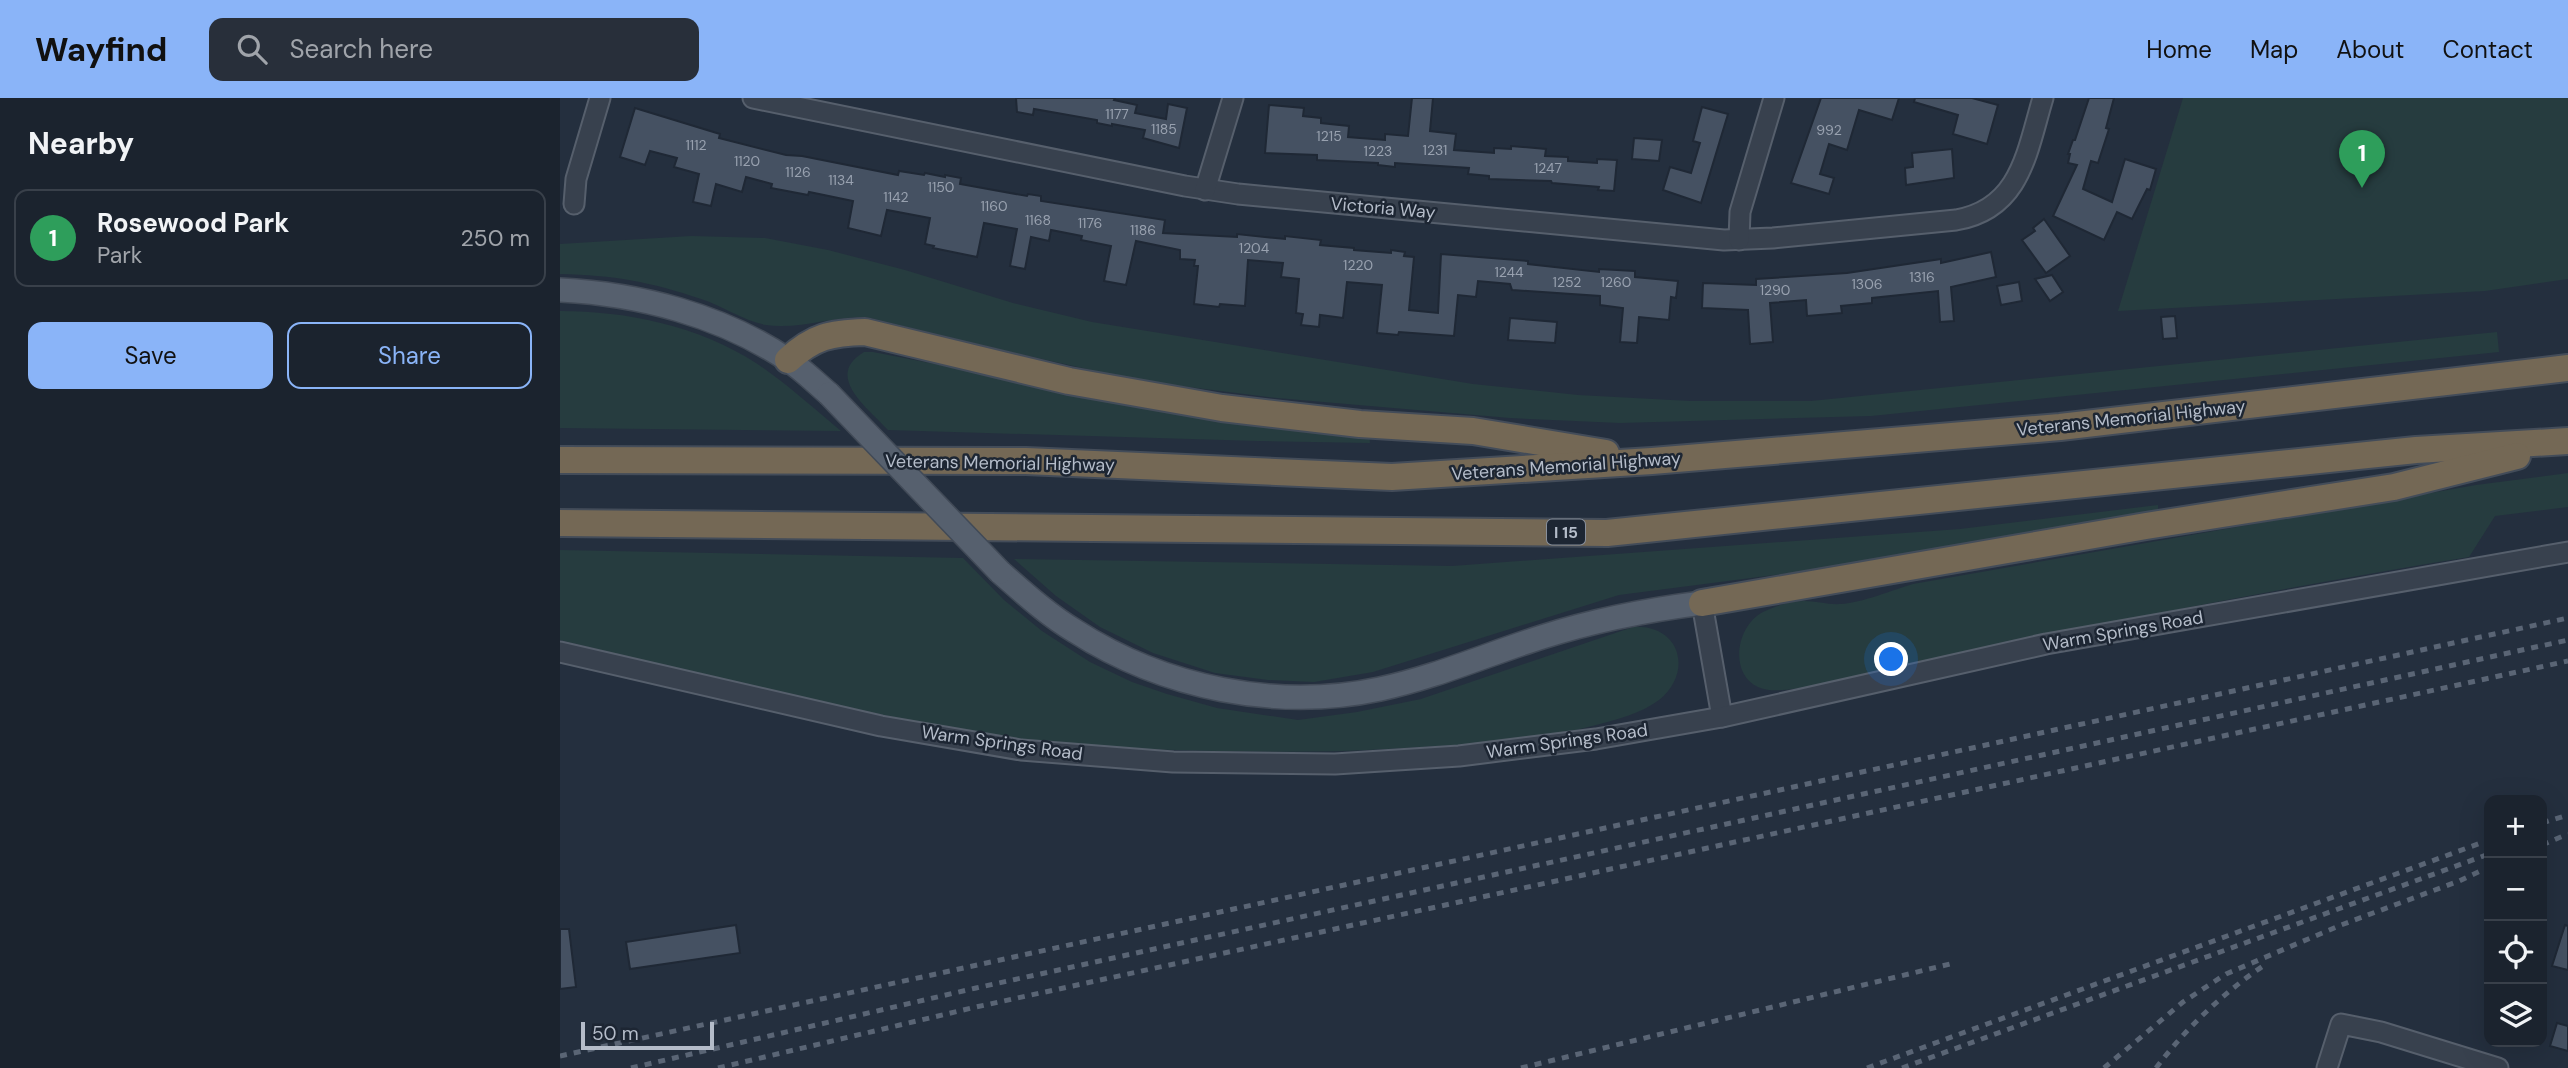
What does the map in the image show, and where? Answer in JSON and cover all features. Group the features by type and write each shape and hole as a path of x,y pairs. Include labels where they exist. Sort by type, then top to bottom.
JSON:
{"highway":[{"path":"788,360 804,345 820,338 839,333 865,332 1069,381 1222,408 1360,424 1473,431 1652,461"},
{"name":"Veterans Memorial Highway","path":"560,460 1026,461 1391,477 1652,461 2060,427 2568,368"},
{"path":"1702,603 2147,526 2394,487 2568,442"},
{"name":"I 15","path":"560,523 1607,533 2416,450 2568,442"}],"main road":[{"path":"560,290 638,299 681,309 724,325 788,360 829,394 1000,572 1037,604 1074,631 1144,667 1181,680 1262,695 1343,695 1425,677 1602,619 1702,603"}],"street":[{"path":"574,204 576,179 600,98"},
{"name":"Victoria Way","path":"753,98 1205,190 1739,240 1967,218 1996,204 2011,188 2021,169 2043,98"},
{"path":"1205,190 1233,98"},
{"path":"1739,240 1740,212 1774,98"},
{"name":"Warm Springs Road","path":"560,652 881,726 1021,750 1173,762 1335,764 1459,756 1596,740 1722,717 2046,644 2568,552"},
{"path":"1702,603 1722,717"},
{"path":"2327,1068 2341,1024 2381,1032 2498,1068"}],"green space":[{"path":"2183,98 2568,98 2568,279 2485,291 2118,311"},
{"path":"691,236 765,238 828,250 1013,303 1092,322 1473,384 1578,395 1690,401 1811,401 2497,332 2499,352 1871,416 1620,423 1510,418 1277,398 1141,381 866,317 791,326 766,325 665,288 632,280 560,274 560,244"},
{"path":"560,311 636,318 687,330 711,339 756,363 841,431 560,428"},
{"path":"864,352 1174,410 1369,432 1370,443 888,430 861,402 849,382 848,371 852,361"},
{"path":"2568,473 2568,507 2495,516 2469,557 2139,617 1811,687 1764,689 1749,680 1742,671 1740,649 1747,627 1763,612 1788,603 1849,603 1913,584 2476,485"},
{"path":"2158,505 2158,517 1889,560 1619,595 1373,672 1314,682 1268,680 1215,673 1153,653 1100,627 1056,596 1014,559 1452,566 1960,529"},
{"path":"560,550 963,558 1004,600 1042,631 1090,662 1132,682 1217,708 1298,720 1421,699 1633,627 1649,628 1662,633 1671,641 1679,664 1670,689 1645,709 1596,725 1545,736 1440,746 1309,752 1081,747 939,726 749,686 560,640"}],"building":[{"path":"1016,98 1115,98 1114,100 1137,105 1135,113 1166,119 1168,104 1187,108 1179,148 1143,138 1145,130 1112,126 1097,123 1097,120 1034,109 1033,115 1017,112"},
{"path":"1412,98 1433,98 1430,131 1456,134 1454,150 1494,153 1494,148 1511,149 1511,146 1546,149 1545,156 1568,157 1568,161 1597,163 1597,159 1617,160 1614,191 1551,181 1489,179 1489,176 1468,174 1469,168 1395,163 1395,167 1378,163 1317,160 1317,155 1265,153 1269,105 1304,108 1303,116 1321,118 1321,123 1349,126 1348,137 1385,140 1385,134 1408,136"},
{"path":"1821,98 1899,98 1892,120 1859,110 1847,150 1829,144 1820,174 1834,178 1829,194 1791,183"},
{"path":"1915,98 1972,98 1998,105 1987,144 1953,134 1958,115 1914,102"},
{"path":"2089,98 2114,98 2106,128 2109,129 2098,163 2091,161 2083,189 2112,202 2125,159 2156,169 2150,190 2147,189 2132,219 2117,212 2104,240 2053,216 2077,165 2068,163 2068,154"},
{"path":"1702,107 1728,114 1701,203 1663,190 1670,167 1691,173 1700,143 1693,141"},
{"path":"635,108 720,134 719,138 786,155 898,175 899,171 945,175 961,178 960,184 1041,196 1041,201 1165,220 1163,233 1237,237 1237,234 1285,239 1285,236 1321,240 1320,245 1354,250 1405,252 1404,256 1414,257 1409,310 1438,313 1441,254 1528,261 1528,264 1599,272 1599,269 1635,271 1635,277 1678,281 1676,298 1671,297 1669,320 1639,317 1637,343 1620,342 1623,308 1600,305 1600,296 1512,290 1510,284 1478,281 1476,297 1458,295 1454,336 1377,333 1382,285 1347,282 1343,318 1320,315 1319,327 1301,325 1303,314 1296,313 1299,279 1281,277 1283,263 1248,260 1245,306 1220,304 1219,307 1194,304 1198,266 1194,266 1195,260 1180,259 1180,250 1136,241 1126,285 1104,281 1111,246 1081,240 1082,236 1051,230 1049,241 1031,237 1025,269 1010,266 1017,229 984,223 977,257 925,244 930,218 887,210 881,236 848,228 853,201 771,188 772,184 746,177 742,192 716,184 711,206 693,202 699,174 674,167 677,158 650,151 645,165 620,157"},
{"path":"1634,138 1662,140 1659,161 1632,159"},
{"path":"1952,149 1954,178 1906,185 1905,168 1913,167 1912,153"},
{"path":"2044,219 2070,256 2046,273 2022,240 2035,231 2033,228"},
{"path":"1991,252 1996,277 1951,287 1954,321 1940,322 1938,291 1872,298 1872,303 1841,306 1842,313 1807,316 1806,300 1770,303 1773,342 1750,344 1748,310 1702,308 1703,283 1756,285 1756,279 1847,273 1941,259 1941,263"},
{"path":"2052,275 2063,292 2050,301 2035,279"},
{"path":"2019,282 2022,301 2001,305 1997,286"},
{"path":"2175,316 2177,338 2163,339 2161,317"},
{"path":"1510,318 1557,322 1555,343 1508,340"},
{"path":"736,925 740,953 630,969 626,942"},
{"path":"2565,925 2568,926 2568,970 2552,966"},
{"path":"560,929 569,929 576,987 560,989"},
{"path":"2557,1023 2568,1026 2568,1051 2550,1046"}],"railway":[{"path":"560,1056 2568,618"},
{"path":"631,1068 976,988 2568,640"},
{"path":"718,1068 976,1007 2568,661"},
{"path":"2547,821 2568,815"},
{"path":"2547,843 2568,834"},
{"path":"1867,1068 2484,842"},
{"path":"1902,1068 2484,856"},
{"path":"2104,1068 2183,1002 2226,974 2341,925 2484,869"},
{"path":"1521,1068 1954,963"},
{"path":"2156,1068 2206,1012 2235,986 2266,964"}],"place":[{"name":"Rosewood Park","path":"2362,188"}]}
